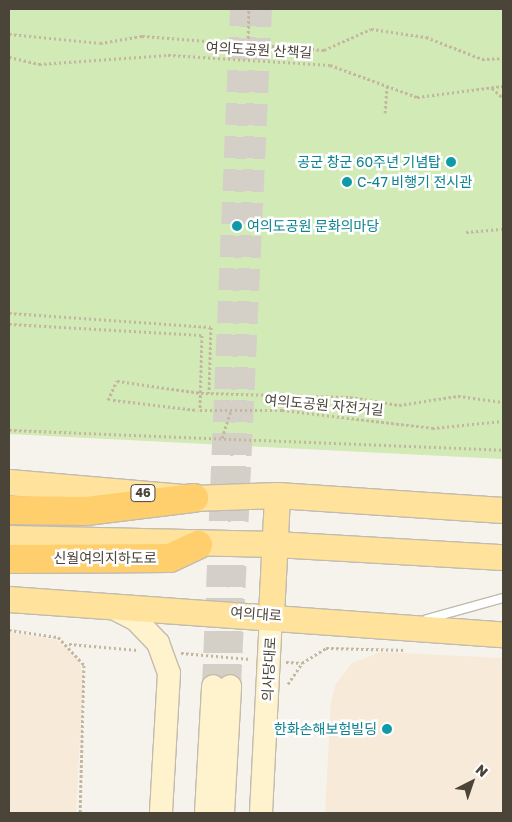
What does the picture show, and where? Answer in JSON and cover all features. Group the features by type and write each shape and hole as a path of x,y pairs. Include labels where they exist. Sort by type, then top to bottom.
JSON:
{"highway":[{"path":"9,510 86,512 194,498"},
{"name":"신월여의지하도로","path":"9,559 170,558 198,545"}],"main road":[{"name":"46","path":"9,482 194,498 277,495 503,510"},
{"name":"의사당대로","path":"261,813 277,495"},
{"path":"9,538 198,545 275,544 503,557"},
{"name":"여의대로","path":"9,599 271,615 396,628 498,628"},
{"path":"106,604 136,620 161,652 169,673 162,813"},
{"path":"206,813 221,686 223,813"}],"lane":[{"path":"396,628 503,598"}],"path":[{"path":"248,48 249,9"},
{"path":"9,34 100,43 142,36 248,48 324,50 371,30 426,37 482,59 503,58"},
{"name":"여의도공원 산책길","path":"9,57 39,64 168,55 330,65 417,97 503,86"},
{"path":"385,114 387,87"},
{"path":"492,88 503,98"},
{"path":"466,232 503,229"},
{"path":"9,313 211,327 209,394"},
{"name":"여의도공원 자전거길","path":"9,324 202,335 200,410 282,410 432,428 503,421"},
{"path":"108,400 117,381 209,394 238,390 340,396 399,405 458,396 503,402"},
{"path":"114,400 197,410"},
{"path":"222,439 231,411"},
{"path":"9,430 503,450"},
{"path":"9,630 43,633 69,644 302,663 334,647 416,650"},
{"path":"69,644 84,666 87,678 80,813"},
{"path":"285,691 302,663"}],"shaded area":[{"path":"9,632 57,640 80,662 83,678 76,813 9,813"},
{"path":"381,652 503,658 503,813 325,813 331,701 336,684 352,663"}],"green space":[{"path":"9,9 503,9 503,459 9,434"}],"tunnel":[{"path":"213,686 241,9"},
{"path":"230,686 261,9"}],"place":[{"name":"공군 창군 60주년 기념탑","path":"451,162"},
{"name":"C-47 비행기 전시관","path":"347,182"},
{"name":"여의도공원 문화의마당","path":"237,226"},
{"name":"한화손해보험빌딩","path":"387,729"}]}
